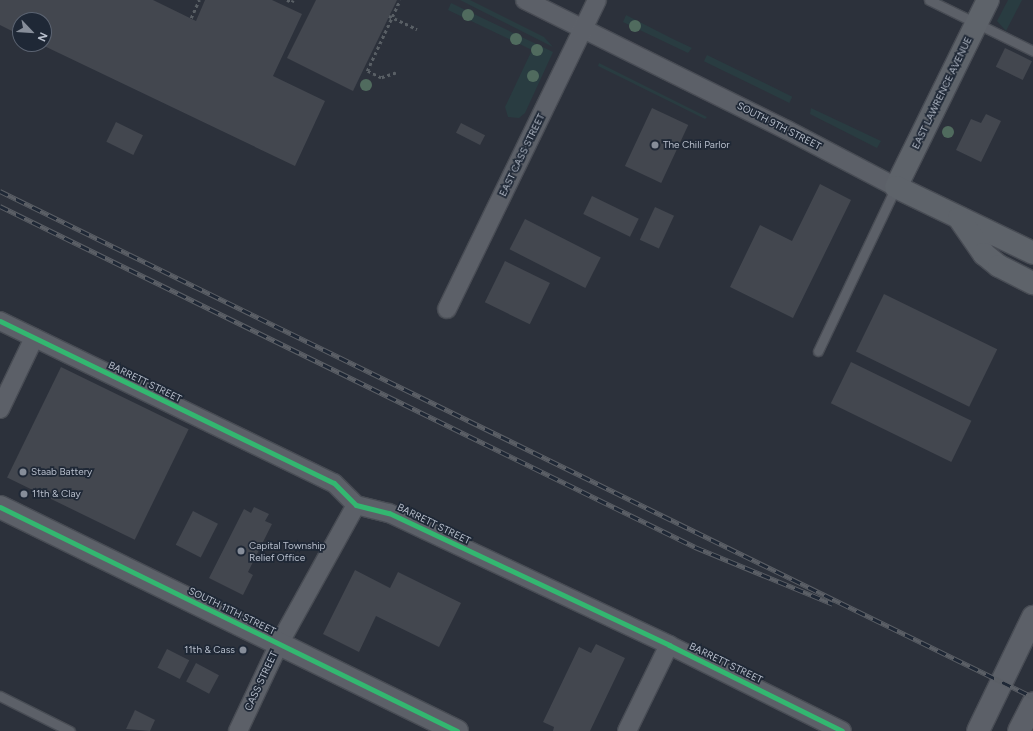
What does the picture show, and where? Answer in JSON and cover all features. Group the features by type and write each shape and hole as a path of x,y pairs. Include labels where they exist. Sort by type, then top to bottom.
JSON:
{"main road":[{"name":"EAST LAWRENCE AVENUE","path":"896,187 988,0"},
{"name":"SOUTH 9TH STREET","path":"896,187 1033,254"},
{"path":"959,218 984,254 999,266 1033,283"}],"street":[{"name":"SOUTH 9TH STREET","path":"525,0 896,187"},
{"name":"EAST CASS STREET","path":"447,309 597,0"},
{"name":"BARRETT STREET","path":"0,321 334,483 356,506 389,513 669,645 842,731"},
{"path":"0,409 34,338"},
{"name":"CASS STREET","path":"238,731 278,644 356,506"},
{"name":"SOUTH 11TH STREET","path":"0,507 457,731"},
{"path":"978,731 1033,617"},
{"path":"627,731 669,645"},
{"path":"1020,731 1033,703"}],"lane":[{"path":"929,0 1033,51"},
{"path":"818,352 896,187"},
{"path":"0,696 70,731"}],"path":[{"path":"191,18 199,0"},
{"path":"287,0 292,2 293,0"},
{"path":"396,73 381,78 365,70 400,0"},
{"path":"391,17 417,29"}],"green space":[{"path":"460,0 470,0 544,37 553,47"},
{"path":"1008,0 1022,0 1006,31 997,21"},
{"path":"451,3 553,52 525,113 519,118 508,117 505,107 532,50 448,10"},
{"path":"626,15 692,48 688,53 623,22"},
{"path":"707,55 792,97 789,103 704,61"},
{"path":"599,63 707,117 705,119 598,66"},
{"path":"811,108 881,141 877,148 810,114"}],"building":[{"path":"0,0 153,0 196,21 205,0 272,0 302,14 273,76 325,101 295,166 52,50 52,12 12,12 12,31 0,25"},
{"path":"316,0 397,0 353,91 287,58"},
{"path":"1005,48 1032,61 1023,80 996,67"},
{"path":"652,108 688,125 661,183 625,166"},
{"path":"986,114 1001,121 981,162 956,150 971,119 981,123"},
{"path":"116,122 143,135 133,155 106,142"},
{"path":"461,123 485,135 480,145 456,133"},
{"path":"820,184 851,200 793,318 730,287 760,225 792,241"},
{"path":"592,196 639,219 630,237 583,214"},
{"path":"655,207 674,216 659,249 640,240"},
{"path":"525,219 601,258 585,288 510,249"},
{"path":"505,261 550,283 530,324 485,302"},
{"path":"884,294 997,349 969,407 856,352"},
{"path":"851,362 971,421 951,462 831,403"},
{"path":"61,367 189,429 135,540 7,478"},
{"path":"254,507 269,514 265,521 272,524 248,572 253,575 243,595 209,578 244,509 251,513"},
{"path":"193,511 218,524 201,558 176,545"},
{"path":"355,570 390,588 398,572 461,603 439,647 376,616 359,652 323,634"},
{"path":"596,644 625,658 590,731 553,731 554,727 543,722 579,647 591,653"},
{"path":"167,649 189,660 180,679 157,668"},
{"path":"196,663 219,675 209,694 186,682"},
{"path":"135,710 155,720 150,731 126,729"}],"railway":[{"path":"0,191 1033,697"},
{"path":"0,206 695,547 833,604"}],"cycle path":[{"path":"0,321 334,483 356,505 389,513 669,645 842,731"},
{"path":"0,507 457,731"}],"place":[{"name":"The Chili Parlor","path":"655,145"},
{"name":"Staab Battery","path":"23,472"},
{"name":"11th & Clay","path":"24,494"},
{"name":"Capital Township Relief Office","path":"241,551"},
{"name":"11th & Cass","path":"243,650"}]}
